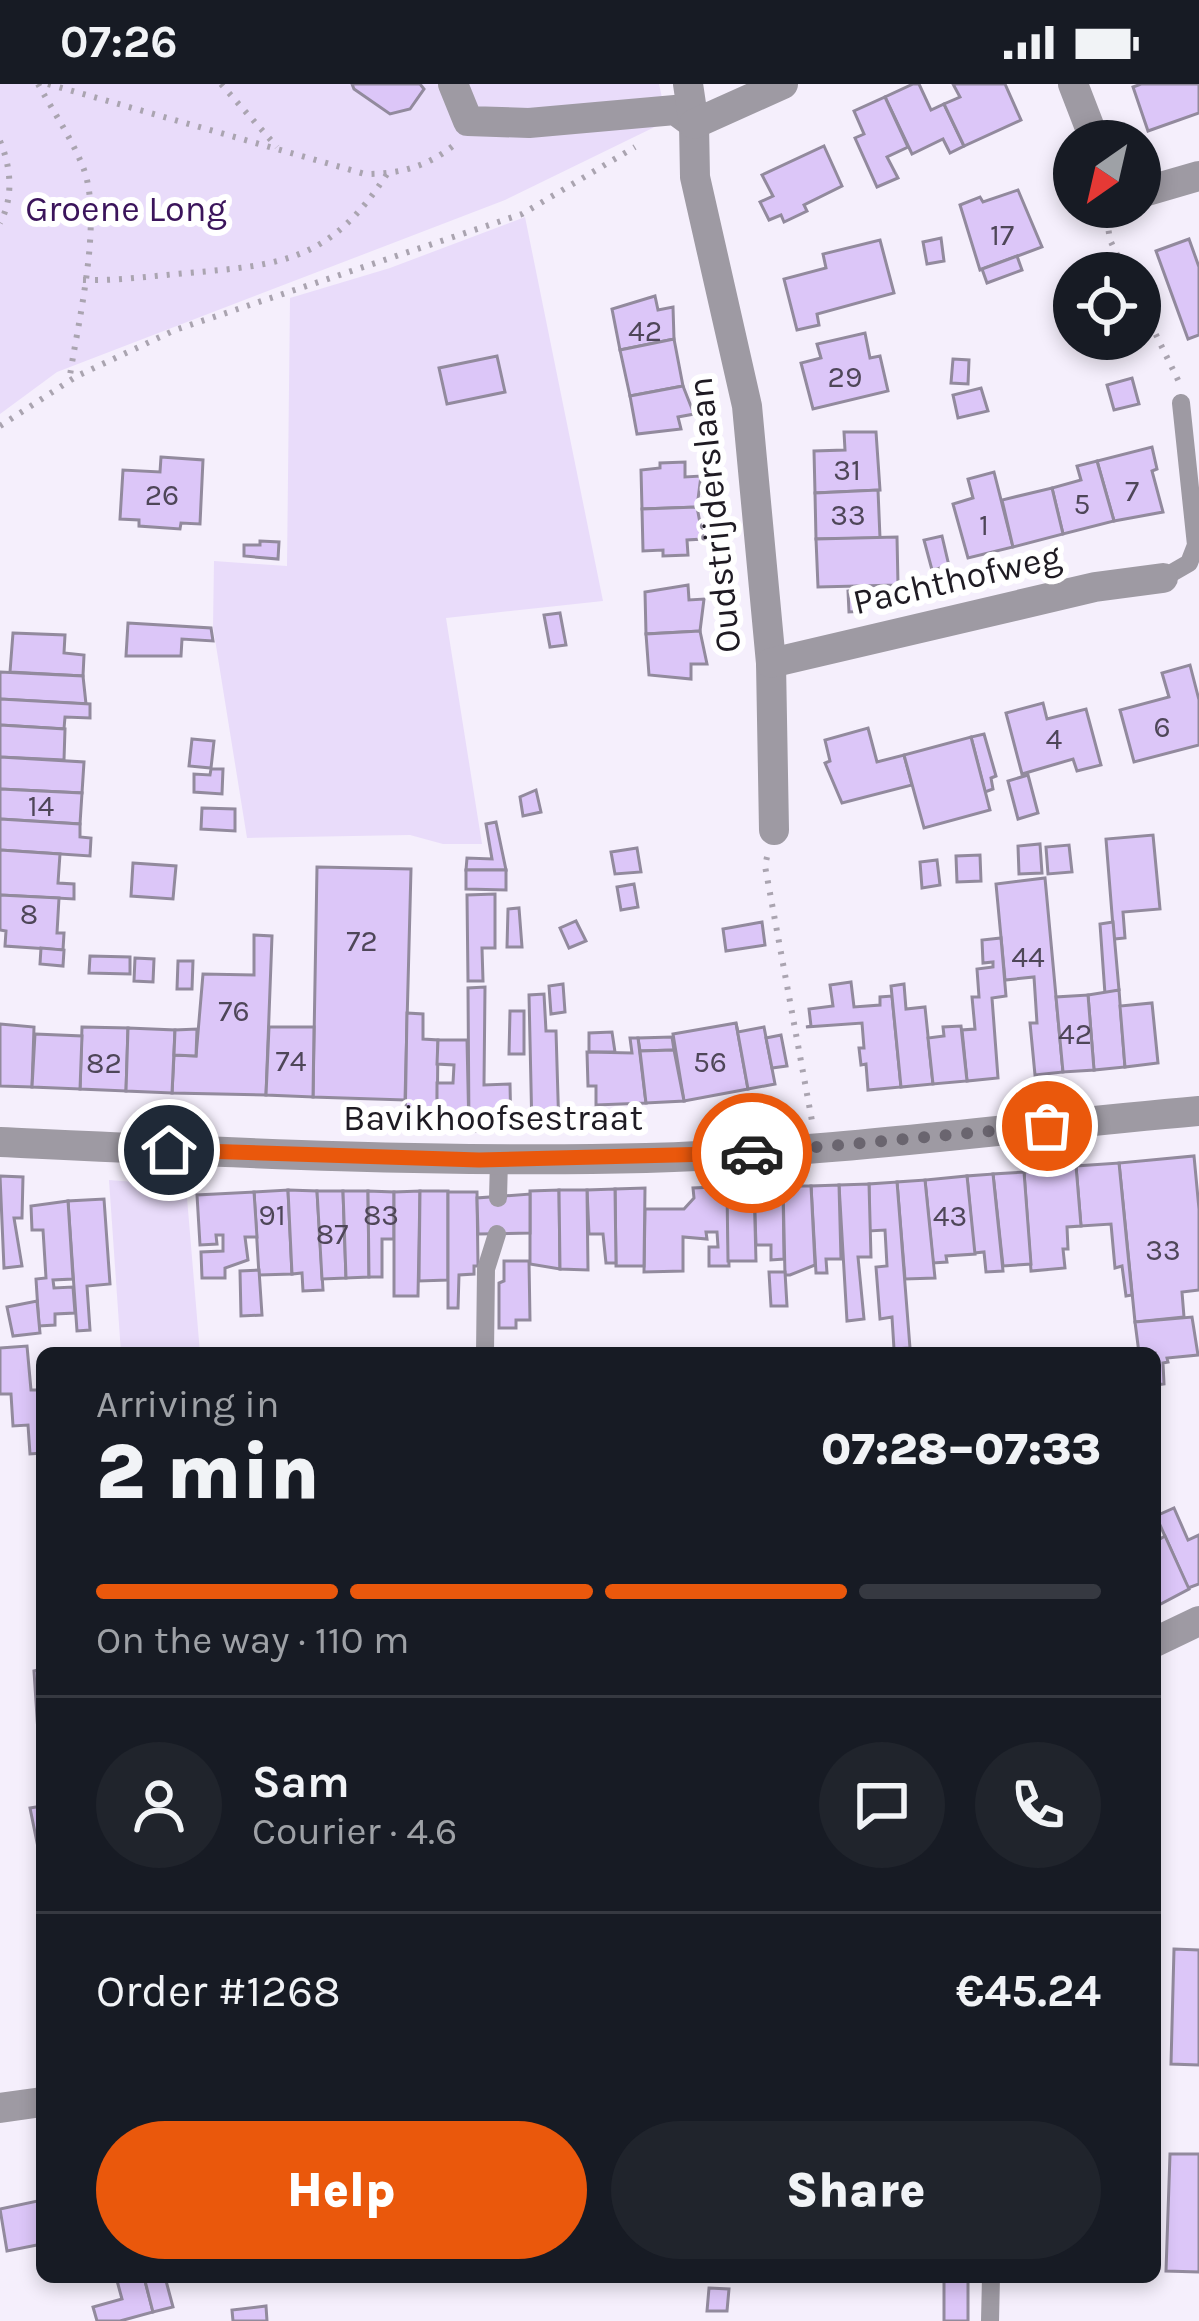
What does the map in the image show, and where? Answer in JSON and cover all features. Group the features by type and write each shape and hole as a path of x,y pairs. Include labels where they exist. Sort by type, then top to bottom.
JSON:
{"street":[{"path":"453,84 468,122 529,123 675,110 694,124 783,84"},
{"name":"Oudstrijderslaan","path":"688,84 695,177 747,406 771,663 775,830"},
{"path":"1073,84 1087,120"},
{"path":"1161,187 1199,176"},
{"name":"Pachthofweg","path":"771,663 1095,587 1163,578"},
{"name":"Bavikhoofsestraat","path":"0,1142 499,1160 817,1150 1199,1111"},
{"path":"1161,1639 1199,1621"},
{"path":"0,2108 36,2103"}],"lane":[{"path":"1163,578 1189,563 1196,544 1181,403"},
{"path":"498,1198 499,1160"},
{"path":"485,1347 486,1269 497,1234"},
{"path":"990,2321 991,2283"}],"path":[{"path":"38,84 83,166 90,193 91,225 69,382"},
{"path":"48,84 340,169 387,174 438,158 456,144 468,122"},
{"path":"221,84 279,149"},
{"path":"0,426 123,352 175,330 522,214 618,155 694,124"},
{"path":"0,141 8,159 10,190 0,223"},
{"path":"83,280 252,269 286,259 337,236 364,209 387,174"},
{"path":"1161,345 1180,384 1181,403"},
{"path":"775,830 764,866 817,1150"}],"green space":[{"name":"Groene Long","path":"0,84 659,84 667,121 505,200 57,372 0,414"},
{"path":"525,217 603,601 446,618 482,844 443,844 410,835 247,838 213,627 214,561 287,566 290,298 390,268"},
{"path":"109,1180 186,1186 199,1347 121,1347"}],"building":[{"path":"352,84 420,84 424,89 410,109 390,114"},
{"path":"919,84 931,110 944,104 964,146 950,153 943,139 912,154 885,97"},
{"path":"953,84 1005,84 1021,120 964,146 944,104 960,97"},
{"path":"1199,84 1199,113 1161,126 1161,120 1144,120 1133,87"},
{"path":"885,97 908,147 887,157 898,178 877,187 855,138 864,134 854,111"},
{"path":"824,146 842,186 804,205 807,211 784,222 781,215 769,220 760,202 773,196 762,175"},
{"path":"1018,190 1042,247 980,270 960,205"},
{"path":"941,238 944,261 927,264 923,242"},
{"path":"1189,239 1199,267 1199,335 1188,339 1161,265 1161,252 1156,251"},
{"path":"880,240 894,293 817,314 819,325 797,330 784,279 826,268 823,254"},
{"path":"1017,256 1022,270 987,283 982,269"},
{"path":"655,296 658,310 673,307 674,339 620,350 612,309"},
{"path":"865,333 870,358 880,356 888,391 813,409 801,363 821,358 817,344"},
{"path":"674,339 683,386 630,396 620,350"},
{"path":"497,356 505,392 447,404 439,368"},
{"path":"953,359 969,360 968,384 951,383"},
{"path":"1132,378 1139,404 1114,410 1107,385"},
{"path":"683,386 694,414 678,417 681,429 637,434 630,396"},
{"path":"981,388 988,411 958,418 953,395"},
{"path":"844,432 876,432 880,490 815,493 814,451 845,450"},
{"path":"1152,447 1157,469 1152,471 1163,512 1114,521 1097,461"},
{"path":"161,457 203,460 200,524 181,523 180,529 139,526 139,520 120,519 123,470 160,472"},
{"path":"1097,461 1114,521 1063,534 1052,488 1081,480 1077,466"},
{"path":"685,462 685,477 701,476 697,507 642,509 641,470"},
{"path":"994,472 1013,547 968,558 953,504 973,498 968,479"},
{"path":"1052,488 1063,534 1013,547 1002,500"},
{"path":"878,490 880,538 816,539 815,493"},
{"path":"697,507 703,539 687,540 688,555 643,551 642,509"},
{"path":"942,536 949,566 932,570 924,540"},
{"path":"897,537 898,585 818,587 816,539"},
{"path":"260,541 279,542 278,559 244,556 244,545 260,545"},
{"path":"688,585 689,600 704,599 700,631 646,634 645,592"},
{"path":"865,589 866,611 849,612 848,591"},
{"path":"560,613 566,645 550,647 544,615"},
{"path":"128,623 211,628 213,641 182,639 181,656 126,656"},
{"path":"700,631 707,664 691,664 691,679 649,675 646,634"},
{"path":"13,633 65,635 64,653 84,655 83,676 10,672"},
{"path":"1190,665 1199,700 1199,745 1134,762 1120,710 1169,697 1162,673"},
{"path":"0,672 83,676 86,704 0,699"},
{"path":"0,699 90,704 90,718 65,717 64,729 0,725"},
{"path":"1043,703 1047,719 1086,709 1101,765 1077,771 1073,759 1022,774 1006,713"},
{"path":"0,725 65,729 64,760 0,757"},
{"path":"868,728 877,762 904,755 912,785 842,803 825,763 830,761 825,740"},
{"path":"984,734 996,776 991,778 993,789 985,792 971,737"},
{"path":"971,737 990,810 924,828 904,755"},
{"path":"192,739 214,741 211,768 189,766"},
{"path":"0,757 84,762 82,793 0,789"},
{"path":"211,769 223,769 222,794 194,792 194,774 210,775"},
{"path":"1028,775 1038,813 1018,819 1008,781"},
{"path":"0,789 82,793 80,824 0,819"},
{"path":"536,790 541,812 523,816 520,797"},
{"path":"202,808 235,809 235,831 201,829"},
{"path":"0,819 80,824 80,837 91,838 90,856 0,850"},
{"path":"496,822 506,870 466,870 467,858 492,859 486,824"},
{"path":"1153,835 1160,909 1123,912 1125,938 1114,939 1106,839"},
{"path":"1040,844 1042,873 1019,874 1018,846"},
{"path":"1069,845 1072,872 1048,874 1046,847"},
{"path":"637,848 641,872 615,874 611,852"},
{"path":"0,850 60,854 58,883 74,884 74,899 0,895"},
{"path":"980,855 981,881 957,882 956,856"},
{"path":"937,860 940,885 922,888 920,862"},
{"path":"133,863 176,866 173,899 131,896"},
{"path":"317,867 411,869 405,1100 313,1097"},
{"path":"466,870 506,870 506,890 466,889"},
{"path":"1045,878 1063,1072 1035,1075 1030,1023 1037,1023 1034,977 1005,980 996,884"},
{"path":"634,884 638,907 621,910 617,887"},
{"path":"495,894 495,948 482,948 483,981 468,981 467,895"},
{"path":"0,895 59,898 57,933 64,933 63,950 5,946"},
{"path":"519,908 522,947 507,947 508,909"},
{"path":"576,921 586,941 569,948 560,928"},
{"path":"762,922 765,945 726,951 723,929"},
{"path":"1113,922 1119,990 1105,994 1100,924"},
{"path":"254,935 272,936 266,1095 172,1093 174,1055 196,1056 203,974 254,975"},
{"path":"1001,938 1006,996 992,998 998,1078 967,1081 962,1030 975,1029 972,997 979,997 977,969 993,967 993,962 983,963 982,940"},
{"path":"41,948 64,950 63,966 40,964"},
{"path":"90,956 130,957 130,974 89,973"},
{"path":"135,958 154,959 153,982 134,981"},
{"path":"178,961 193,961 192,989 177,989"},
{"path":"851,982 854,1007 880,1005 880,997 892,996 901,1087 868,1090 859,1048 864,1048 862,1023 806,1027 811,1026 809,1009 833,1006 830,985"},
{"path":"563,984 565,1012 551,1014 549,986"},
{"path":"904,984 906,1009 925,1007 933,1084 901,1087 891,986"},
{"path":"485,987 484,1085 510,1084 511,1131 469,1131 468,988"},
{"path":"1119,990 1125,1067 1094,1070 1088,995"},
{"path":"544,994 546,1031 556,1031 559,1131 532,1131 529,995"},
{"path":"1088,995 1094,1070 1063,1072 1056,997"},
{"path":"1152,1003 1158,1063 1125,1067 1120,1006"},
{"path":"510,1011 524,1011 524,1054 509,1054"},
{"path":"407,1013 423,1014 423,1039 438,1040 437,1130 405,1129"},
{"path":"736,1023 748,1089 684,1101 673,1034"},
{"path":"736,1023 738,1032 764,1027 775,1084 748,1089"},
{"path":"0,1024 34,1027 32,1087 0,1086"},
{"path":"961,1026 967,1081 933,1084 928,1038 944,1036 943,1027"},
{"path":"82,1027 128,1028 126,1091 80,1089"},
{"path":"269,1027 314,1027 313,1097 266,1095"},
{"path":"128,1028 175,1030 172,1093 126,1091"},
{"path":"197,1029 196,1056 174,1055 175,1030"},
{"path":"612,1032 615,1052 589,1052 589,1033"},
{"path":"35,1034 82,1036 80,1089 32,1087"},
{"path":"781,1035 787,1066 772,1068 766,1038"},
{"path":"672,1037 674,1050 640,1051 638,1038"},
{"path":"630,1038 638,1038 646,1103 596,1105 596,1086 588,1086 587,1052 632,1053"},
{"path":"438,1040 467,1040 469,1131 437,1130 437,1083 453,1083 454,1065 437,1064"},
{"path":"674,1050 684,1101 646,1103 640,1051"},
{"path":"1194,1156 1199,1290 1182,1292 1184,1317 1135,1322 1119,1163"},
{"path":"1119,1163 1132,1295 1126,1296 1122,1266 1115,1268 1111,1224 1081,1226 1076,1166"},
{"path":"1076,1166 1081,1226 1067,1227 1065,1268 1031,1271 1024,1172"},
{"path":"1024,1172 1031,1264 1003,1266 993,1174"},
{"path":"993,1174 1003,1271 986,1272 984,1252 974,1253 967,1176"},
{"path":"0,1176 23,1177 22,1218 14,1218 22,1266 4,1268"},
{"path":"967,1176 975,1254 946,1256 947,1262 933,1263 925,1180"},
{"path":"925,1180 935,1278 905,1279 897,1182"},
{"path":"897,1182 910,1347 894,1347 892,1317 880,1319 876,1267 887,1266 885,1230 869,1231 869,1184"},
{"path":"869,1184 871,1257 858,1257 864,1319 847,1321 839,1185"},
{"path":"839,1185 841,1259 826,1259 827,1273 816,1273 811,1186"},
{"path":"783,1186 784,1259 771,1260 771,1245 756,1245 754,1187"},
{"path":"783,1186 811,1186 815,1265 790,1275 785,1275"},
{"path":"714,1187 715,1191 727,1188 729,1266 709,1266 709,1247 718,1247 717,1232 706,1232 707,1239 683,1237 683,1271 644,1272 645,1209 684,1209 694,1198 693,1188"},
{"path":"754,1187 756,1261 728,1261 727,1188"},
{"path":"645,1188 644,1266 616,1266 615,1189"},
{"path":"615,1189 616,1263 606,1263 603,1234 589,1234 587,1190"},
{"path":"288,1190 292,1274 259,1275 254,1192"},
{"path":"288,1190 317,1191 323,1290 303,1291 302,1273 292,1274"},
{"path":"559,1190 560,1269 530,1264 530,1191"},
{"path":"559,1190 587,1190 588,1270 560,1269"},
{"path":"317,1191 343,1191 346,1278 322,1279"},
{"path":"343,1191 368,1191 369,1277 346,1278"},
{"path":"368,1191 394,1192 394,1239 382,1239 382,1277 369,1277"},
{"path":"420,1191 418,1296 394,1296 394,1192"},
{"path":"420,1191 448,1191 448,1280 419,1281"},
{"path":"254,1192 257,1237 245,1237 248,1260 225,1268 225,1278 202,1278 201,1252 223,1251 223,1235 216,1235 217,1244 200,1245 197,1195"},
{"path":"448,1192 477,1192 478,1266 474,1274 459,1275 458,1308 448,1308"},
{"path":"530,1194 530,1233 478,1234 477,1198"},
{"path":"104,1199 110,1284 87,1286 90,1330 77,1331 68,1201"},
{"path":"68,1201 73,1279 53,1280 54,1288 73,1287 75,1313 55,1314 55,1325 39,1326 36,1279 46,1278 43,1230 32,1230 31,1206"},
{"path":"504,1261 529,1261 530,1320 516,1320 516,1328 499,1328"},
{"path":"259,1270 262,1315 241,1316 240,1271"},
{"path":"769,1272 785,1272 787,1306 771,1306"},
{"path":"37,1301 40,1333 13,1336 7,1307"},
{"path":"1192,1317 1198,1355 1167,1358 1161,1384 1161,1347 1138,1347 1135,1322"},
{"path":"27,1346 31,1390 36,1390 36,1454 30,1454 28,1425 13,1426 11,1394 0,1394 0,1348"},
{"path":"1174,1508 1188,1540 1199,1535 1199,1584 1188,1588 1161,1527 1161,1514"},
{"path":"1165,1536 1189,1589 1161,1604 1161,1538"},
{"path":"36,1807 36,1838 30,1808"},
{"path":"1174,1949 1199,1950 1199,2065 1171,2064"},
{"path":"1170,2154 1199,2154 1199,2272 1166,2271"},
{"path":"36,2201 36,2245 7,2251 0,2209"},
{"path":"118,2283 146,2283 153,2312 120,2321 97,2321 93,2307 122,2299"},
{"path":"146,2283 167,2283 173,2307 153,2312"},
{"path":"944,2283 968,2283 968,2321 944,2321"},
{"path":"709,2288 729,2289 727,2311 707,2311"},
{"path":"266,2306 267,2321 233,2321 232,2310"}],"way so far":[{"path":"752,1153 1047,1126"}],"route":[{"path":"169,1150 479,1160 752,1153"}]}
